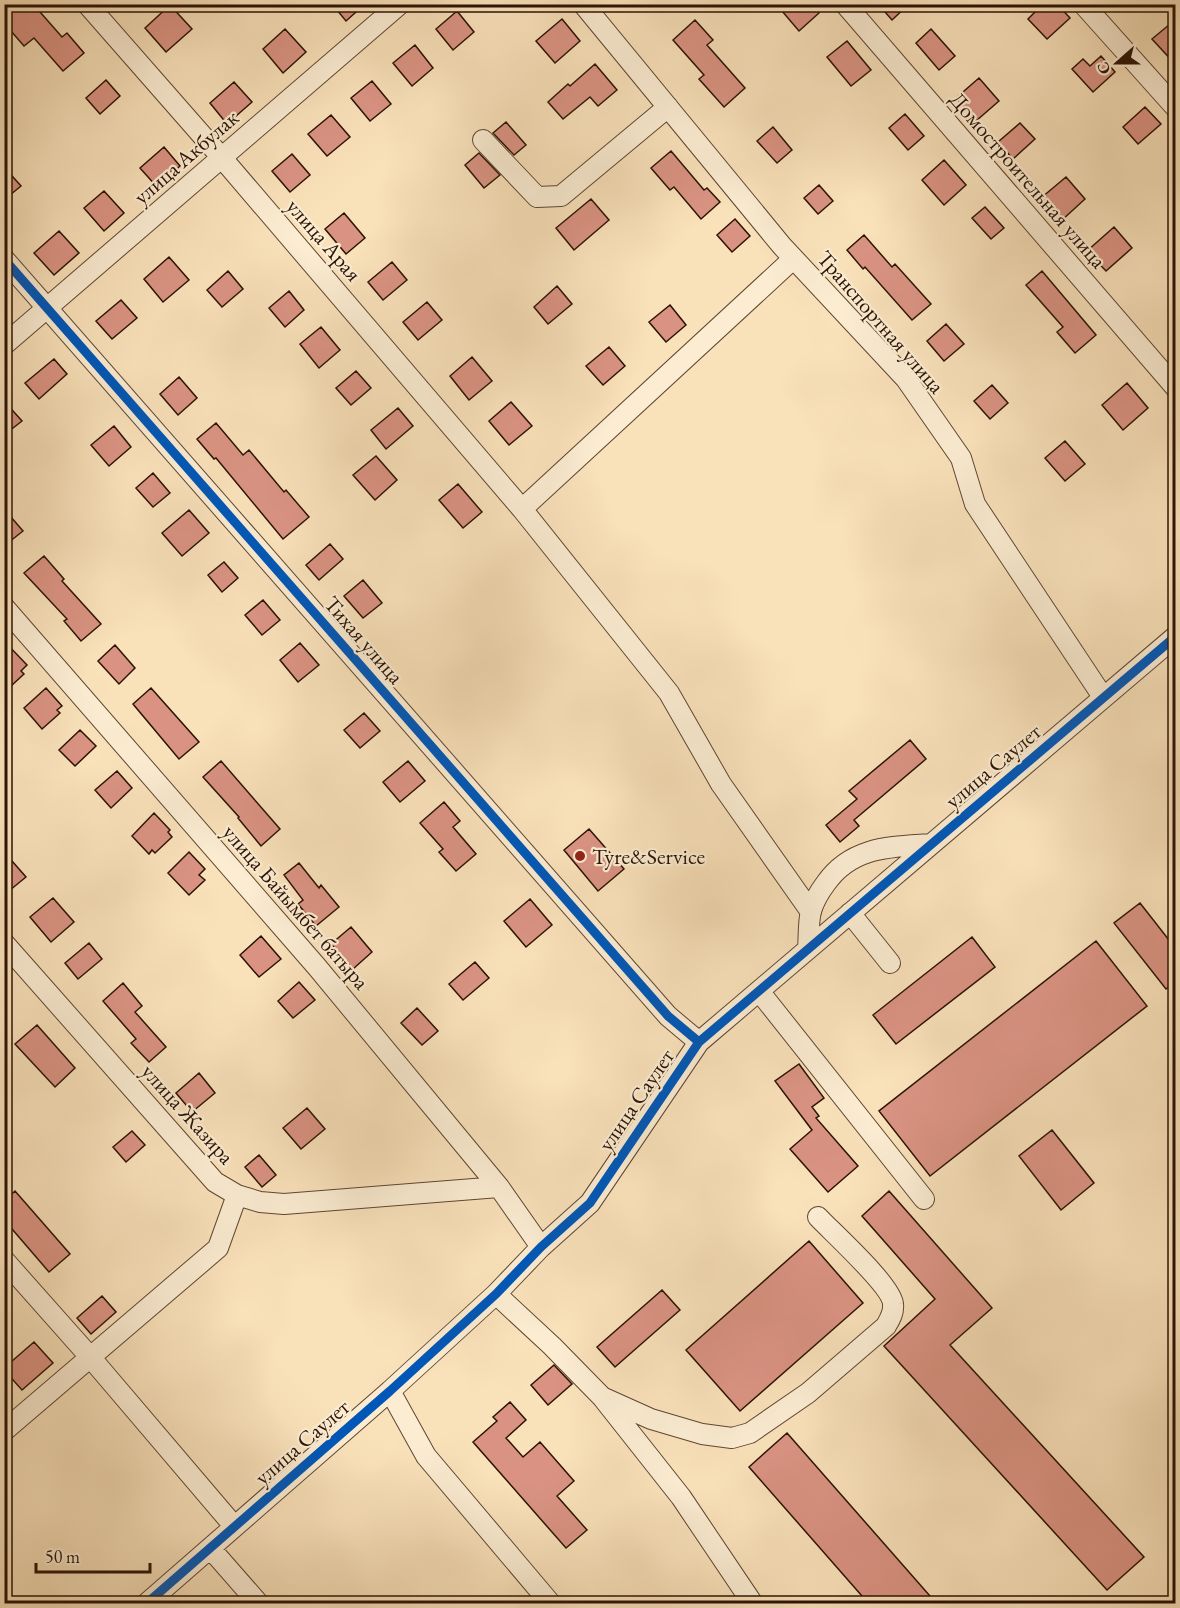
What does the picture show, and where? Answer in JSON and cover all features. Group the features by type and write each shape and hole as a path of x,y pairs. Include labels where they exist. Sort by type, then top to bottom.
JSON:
{"street":[{"name":"улица Арая","path":"87,4 522,509 669,693 722,784 811,912"},
{"name":"улица Акбулак","path":"4,345 399,4"},
{"name":"Транспортная улица","path":"583,4 793,258 906,379 961,458 975,504 1103,697"},
{"name":"Домостроительная улица","path":"845,4 1176,388"},
{"path":"1083,4 1176,108"},
{"path":"483,140 537,197 561,196 668,107"},
{"path":"522,509 793,258"},
{"name":"Тихая улица","path":"4,259 668,1016 699,1042"},
{"name":"улица Байымбет батыра","path":"4,607 317,968 499,1187 541,1246"},
{"name":"улица Саулет","path":"146,1604 390,1392 496,1294 541,1246 590,1203 699,1042 1176,636"},
{"path":"808,949 811,912 819,893 831,876 845,864 860,855 875,850 931,844"},
{"path":"850,913 891,963"},
{"name":"улица Жазира","path":"4,943 215,1182 237,1194 260,1202 284,1204 499,1187"},
{"path":"759,991 924,1199"},
{"path":"4,1431 218,1248 237,1194"},
{"path":"602,1397 651,1419 702,1434 732,1438 750,1433 808,1393 886,1326 893,1313 893,1302 885,1286 818,1217"},
{"path":"4,1260 234,1526"},
{"path":"496,1294 602,1397 681,1497 753,1604"},
{"path":"390,1392 426,1456 551,1604"},
{"path":"210,1548 259,1604"}],"building":[{"path":"17,4 33,4 62,37 67,33 84,53 63,71 34,38 24,46 4,23 4,15"},
{"path":"332,4 365,4 346,21"},
{"path":"776,4 812,4 819,13 799,31"},
{"path":"878,4 909,4 892,20"},
{"path":"1043,4 1057,4 1070,18 1047,39 1028,19"},
{"path":"170,5 192,29 166,52 145,28"},
{"path":"457,11 474,32 453,50 436,29"},
{"path":"562,19 580,41 555,63 536,41"},
{"path":"1176,19 1176,65 1152,39"},
{"path":"695,20 713,40 707,45 745,88 724,107 699,79 704,75 673,40"},
{"path":"285,29 306,52 283,73 263,49"},
{"path":"931,29 955,56 939,70 916,43"},
{"path":"847,41 871,70 851,86 827,57"},
{"path":"415,45 433,68 412,86 393,63"},
{"path":"1101,56 1115,72 1093,92 1072,69 1083,59 1090,66"},
{"path":"595,64 617,90 598,106 590,97 563,119 548,102"},
{"path":"979,78 999,101 976,121 956,98"},
{"path":"106,80 120,96 100,114 86,98"},
{"path":"372,81 391,104 370,121 351,98"},
{"path":"234,82 252,102 227,124 210,103"},
{"path":"1145,107 1161,124 1138,144 1123,127"},
{"path":"905,114 924,136 908,150 889,128"},
{"path":"331,115 350,137 327,156 308,134"},
{"path":"506,122 526,145 514,155 493,133"},
{"path":"1020,123 1035,139 1013,159 998,142"},
{"path":"773,127 792,150 777,163 757,141"},
{"path":"164,147 180,166 157,187 140,168"},
{"path":"671,151 704,190 707,188 720,202 701,219 674,187 670,190 651,168"},
{"path":"479,153 500,175 484,188 465,165"},
{"path":"292,154 310,175 290,192 272,171"},
{"path":"944,160 966,185 944,205 922,180"},
{"path":"4,167 21,186 4,200"},
{"path":"1066,177 1085,199 1061,221 1041,198"},
{"path":"819,185 833,201 818,214 804,198"},
{"path":"104,191 124,213 104,231 84,208"},
{"path":"591,199 609,220 574,250 556,228"},
{"path":"985,207 1004,228 991,239 972,218"},
{"path":"344,213 365,238 346,254 325,229"},
{"path":"735,219 750,236 732,252 717,235"},
{"path":"1114,227 1132,248 1106,271 1087,251"},
{"path":"59,231 79,253 54,275 34,253"},
{"path":"864,235 892,267 895,264 931,304 912,320 847,250"},
{"path":"169,257 189,280 163,302 144,279"},
{"path":"392,262 407,280 383,300 368,282"},
{"path":"228,271 243,289 222,307 207,290"},
{"path":"1042,271 1096,335 1075,353 1057,332 1063,327 1026,285"},
{"path":"557,286 572,304 548,324 534,307"},
{"path":"289,291 304,310 285,327 269,308"},
{"path":"121,300 137,318 112,339 96,321"},
{"path":"427,302 442,320 418,340 403,322"},
{"path":"670,305 686,325 666,342 649,322"},
{"path":"946,324 964,344 944,361 927,341"},
{"path":"321,327 340,350 319,368 300,344"},
{"path":"609,347 625,366 603,385 586,366"},
{"path":"472,357 492,381 469,400 450,376"},
{"path":"54,359 67,374 39,399 25,383"},
{"path":"356,371 371,388 351,405 336,388"},
{"path":"179,377 197,398 178,415 160,394"},
{"path":"1127,383 1148,408 1123,430 1102,405"},
{"path":"992,385 1008,403 990,419 974,401"},
{"path":"4,401 22,421 4,435"},
{"path":"511,402 532,426 509,445 489,421"},
{"path":"398,408 413,426 386,449 371,430"},
{"path":"216,423 243,455 249,450 284,492 286,490 309,517 283,539 216,458 214,459 197,439"},
{"path":"114,426 131,447 109,466 91,445"},
{"path":"1065,441 1085,464 1065,481 1045,458"},
{"path":"376,456 397,480 375,500 353,475"},
{"path":"153,473 170,493 153,507 136,488"},
{"path":"458,484 482,512 463,528 439,500"},
{"path":"4,509 23,531 4,546"},
{"path":"189,510 209,533 182,556 162,533"},
{"path":"330,544 343,559 319,580 306,565"},
{"path":"44,556 64,579 62,581 101,624 81,641 64,621 67,619 24,573"},
{"path":"224,562 238,578 222,592 208,575"},
{"path":"363,580 382,603 363,618 344,596"},
{"path":"263,600 280,620 262,635 245,615"},
{"path":"4,641 27,665 21,671 24,674 11,686 4,679"},
{"path":"300,643 319,665 298,682 280,660"},
{"path":"115,645 135,668 119,684 98,661"},
{"path":"46,688 62,706 57,710 60,713 42,729 24,708"},
{"path":"151,688 199,742 179,759 133,704"},
{"path":"364,713 380,731 360,748 344,730"},
{"path":"80,730 96,746 75,766 59,750"},
{"path":"910,740 926,759 854,820 859,826 840,842 826,825 857,799 849,791"},
{"path":"221,761 280,829 261,846 239,817 203,777"},
{"path":"408,761 425,781 400,802 383,782"},
{"path":"117,771 132,788 111,808 95,790"},
{"path":"444,802 460,821 453,827 476,854 456,871 439,852 443,849 420,823"},
{"path":"154,813 170,830 168,832 172,837 155,853 152,850 149,854 132,836"},
{"path":"589,829 624,869 598,891 564,850"},
{"path":"189,852 205,869 199,875 205,880 189,895 168,873"},
{"path":"12,861 26,877 4,895 4,867"},
{"path":"299,863 319,888 321,885 339,907 316,926 298,904 303,900 284,875"},
{"path":"53,898 74,922 51,942 30,917"},
{"path":"530,899 552,925 526,947 504,921"},
{"path":"1140,903 1176,949 1176,981 1166,989 1114,923"},
{"path":"351,927 372,952 353,969 331,944"},
{"path":"261,936 281,959 259,977 240,955"},
{"path":"972,937 995,967 896,1044 873,1015"},
{"path":"1096,941 1147,1006 930,1176 879,1111"},
{"path":"89,943 102,959 78,979 65,963"},
{"path":"475,962 489,978 463,1000 449,984"},
{"path":"299,982 315,1000 293,1018 278,1001"},
{"path":"123,983 142,1006 135,1012 166,1047 149,1062 131,1043 136,1039 103,1001"},
{"path":"417,1008 438,1031 422,1045 401,1023"},
{"path":"37,1025 75,1068 55,1087 15,1044"},
{"path":"799,1064 824,1098 812,1107 819,1116 816,1118 858,1166 828,1192 790,1149 812,1130 775,1081"},
{"path":"199,1073 215,1093 192,1112 176,1093"},
{"path":"307,1108 325,1129 301,1149 283,1128"},
{"path":"1052,1130 1094,1183 1061,1210 1019,1156"},
{"path":"132,1131 145,1145 126,1162 113,1147"},
{"path":"259,1155 276,1175 262,1187 245,1167"},
{"path":"15,1191 70,1254 49,1272 12,1229 10,1230 4,1224 4,1201"},
{"path":"889,1191 992,1308 950,1345 1144,1557 1107,1590 884,1346 935,1299 862,1216"},
{"path":"809,1241 863,1303 740,1411 686,1350"},
{"path":"662,1290 680,1310 615,1367 597,1347"},
{"path":"102,1296 116,1312 91,1334 77,1318"},
{"path":"34,1342 53,1363 22,1390 4,1368"},
{"path":"554,1365 572,1384 548,1405 531,1385"},
{"path":"510,1402 526,1420 506,1438 523,1457 540,1442 574,1481 557,1496 587,1530 566,1548 473,1442 497,1421 493,1417"},
{"path":"787,1433 937,1604 869,1604 749,1467"}],"cycle path":[{"path":"4,259 668,1016 699,1042"},
{"path":"146,1604 390,1391 496,1294 541,1247 590,1203 699,1042 1176,636"}],"place":[{"name":"Tyre&Service","path":"580,856"}]}
